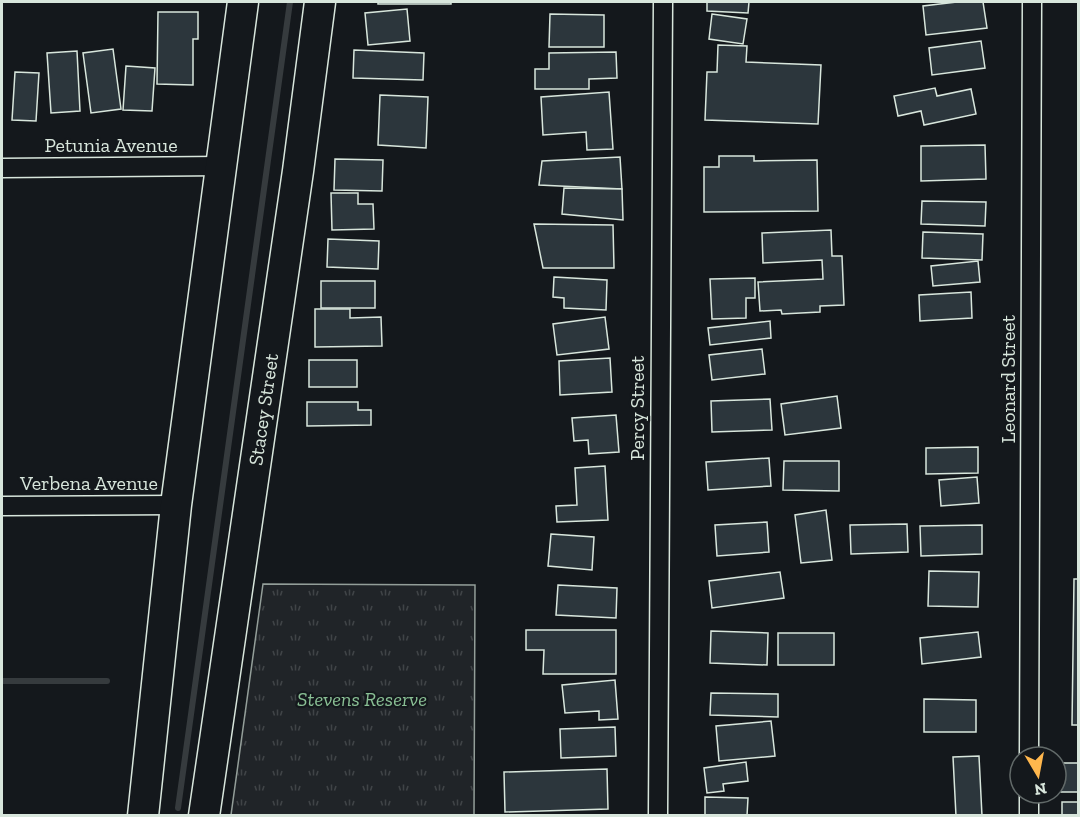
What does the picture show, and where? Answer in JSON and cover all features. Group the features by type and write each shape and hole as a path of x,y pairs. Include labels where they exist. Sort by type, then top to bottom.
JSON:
{"highway":[{"path":"143,816 176,505 243,2"},
{"name":"Stacey Street","path":"204,816 298,171 320,2"}],"street":[{"name":"Percy Street","path":"658,816 663,2"},
{"name":"Leonard Street","path":"1029,745 1032,2"},
{"name":"Petunia Avenue","path":"2,168 221,166"},
{"name":"Verbena Avenue","path":"2,506 176,505"}],"green space":[{"name":"Stevens Reserve","path":"263,584 475,585 474,815 231,815"}],"building":[{"path":"378,2 451,2 451,4 378,4"},
{"path":"707,2 749,2 748,13 707,11"},
{"path":"983,2 987,28 926,35 923,6"},
{"path":"407,9 410,41 368,45 365,13"},
{"path":"158,12 198,12 198,39 193,39 193,85 157,84"},
{"path":"550,14 604,15 604,47 549,47"},
{"path":"712,14 747,19 743,44 709,39"},
{"path":"981,41 985,68 932,75 929,48"},
{"path":"718,45 747,46 746,62 821,65 818,124 705,120 707,72 717,72"},
{"path":"113,49 121,109 91,113 83,53"},
{"path":"354,50 424,53 423,80 353,78"},
{"path":"77,51 80,111 51,113 47,53"},
{"path":"616,52 617,78 589,79 589,89 535,89 535,69 549,69 549,53"},
{"path":"126,66 155,68 152,111 123,110"},
{"path":"15,72 39,73 36,121 12,120"},
{"path":"935,88 937,96 971,89 976,114 924,125 921,111 898,116 894,96"},
{"path":"609,92 613,149 587,150 586,132 543,135 541,97"},
{"path":"380,95 428,97 426,148 378,145"},
{"path":"985,145 986,179 921,181 921,146"},
{"path":"719,156 754,156 754,161 817,160 818,211 704,212 704,167 719,167"},
{"path":"620,157 622,189 539,185 542,161"},
{"path":"335,159 383,160 382,191 334,190"},
{"path":"564,188 622,189 623,220 562,214"},
{"path":"331,193 358,193 358,204 373,204 374,229 332,230"},
{"path":"922,201 986,202 985,226 921,224"},
{"path":"534,224 613,225 614,268 543,268"},
{"path":"831,230 832,256 842,256 844,305 820,306 820,312 782,314 781,310 760,311 758,282 823,279 822,260 763,263 762,233"},
{"path":"923,232 983,234 982,260 922,258"},
{"path":"328,239 379,241 378,269 327,267"},
{"path":"978,261 980,282 933,286 931,266"},
{"path":"554,277 607,280 606,310 564,308 564,298 553,297"},
{"path":"755,278 755,298 746,298 746,318 712,319 710,279"},
{"path":"321,281 375,281 375,308 321,308"},
{"path":"971,292 972,318 920,321 919,295"},
{"path":"315,309 350,309 350,318 381,317 382,346 315,347"},
{"path":"605,317 609,349 557,355 553,324"},
{"path":"770,321 771,338 710,345 708,328"},
{"path":"762,349 765,374 712,380 709,355"},
{"path":"610,358 612,392 560,395 559,361"},
{"path":"309,360 357,360 357,387 309,387"},
{"path":"837,396 841,428 785,435 781,404"},
{"path":"770,399 772,430 712,432 711,401"},
{"path":"307,402 358,402 358,410 371,410 371,425 307,426"},
{"path":"616,415 619,452 589,454 588,440 574,441 572,418"},
{"path":"978,447 978,473 926,474 926,448"},
{"path":"769,458 771,486 708,490 706,462"},
{"path":"784,461 839,461 839,491 783,490"},
{"path":"605,466 608,520 557,522 556,506 577,505 575,468"},
{"path":"977,477 979,503 941,506 939,480"},
{"path":"826,510 832,560 801,563 795,515"},
{"path":"767,522 769,552 717,556 715,525"},
{"path":"907,524 908,552 851,554 850,525"},
{"path":"982,525 982,554 921,556 920,526"},
{"path":"551,534 594,537 592,570 548,566"},
{"path":"929,571 979,572 978,607 928,606"},
{"path":"780,572 784,598 712,608 709,581"},
{"path":"1074,579 1078,579 1078,725 1072,725"},
{"path":"558,585 617,588 616,618 556,615"},
{"path":"526,630 616,630 616,674 543,674 544,650 526,650"},
{"path":"711,631 768,633 767,665 710,663"},
{"path":"978,632 981,657 922,664 920,638"},
{"path":"778,633 834,633 834,665 778,665"},
{"path":"615,680 618,719 599,720 599,711 565,713 562,685"},
{"path":"711,693 778,694 778,717 710,715"},
{"path":"924,699 976,700 976,732 924,732"},
{"path":"771,721 775,756 719,761 716,726"},
{"path":"615,727 616,756 561,758 560,729"},
{"path":"979,756 982,816 956,816 953,757"},
{"path":"746,762 748,781 723,784 724,791 707,793 704,768"},
{"path":"1068,763 1078,763 1078,792 1068,792"},
{"path":"607,769 608,809 505,812 504,772"},
{"path":"705,797 748,798 747,816 705,816"},
{"path":"1068,802 1078,802 1078,816 1062,816 1062,805 1068,805"}],"waterway":[{"path":"178,808 290,2"},
{"path":"2,681 107,681"}]}
